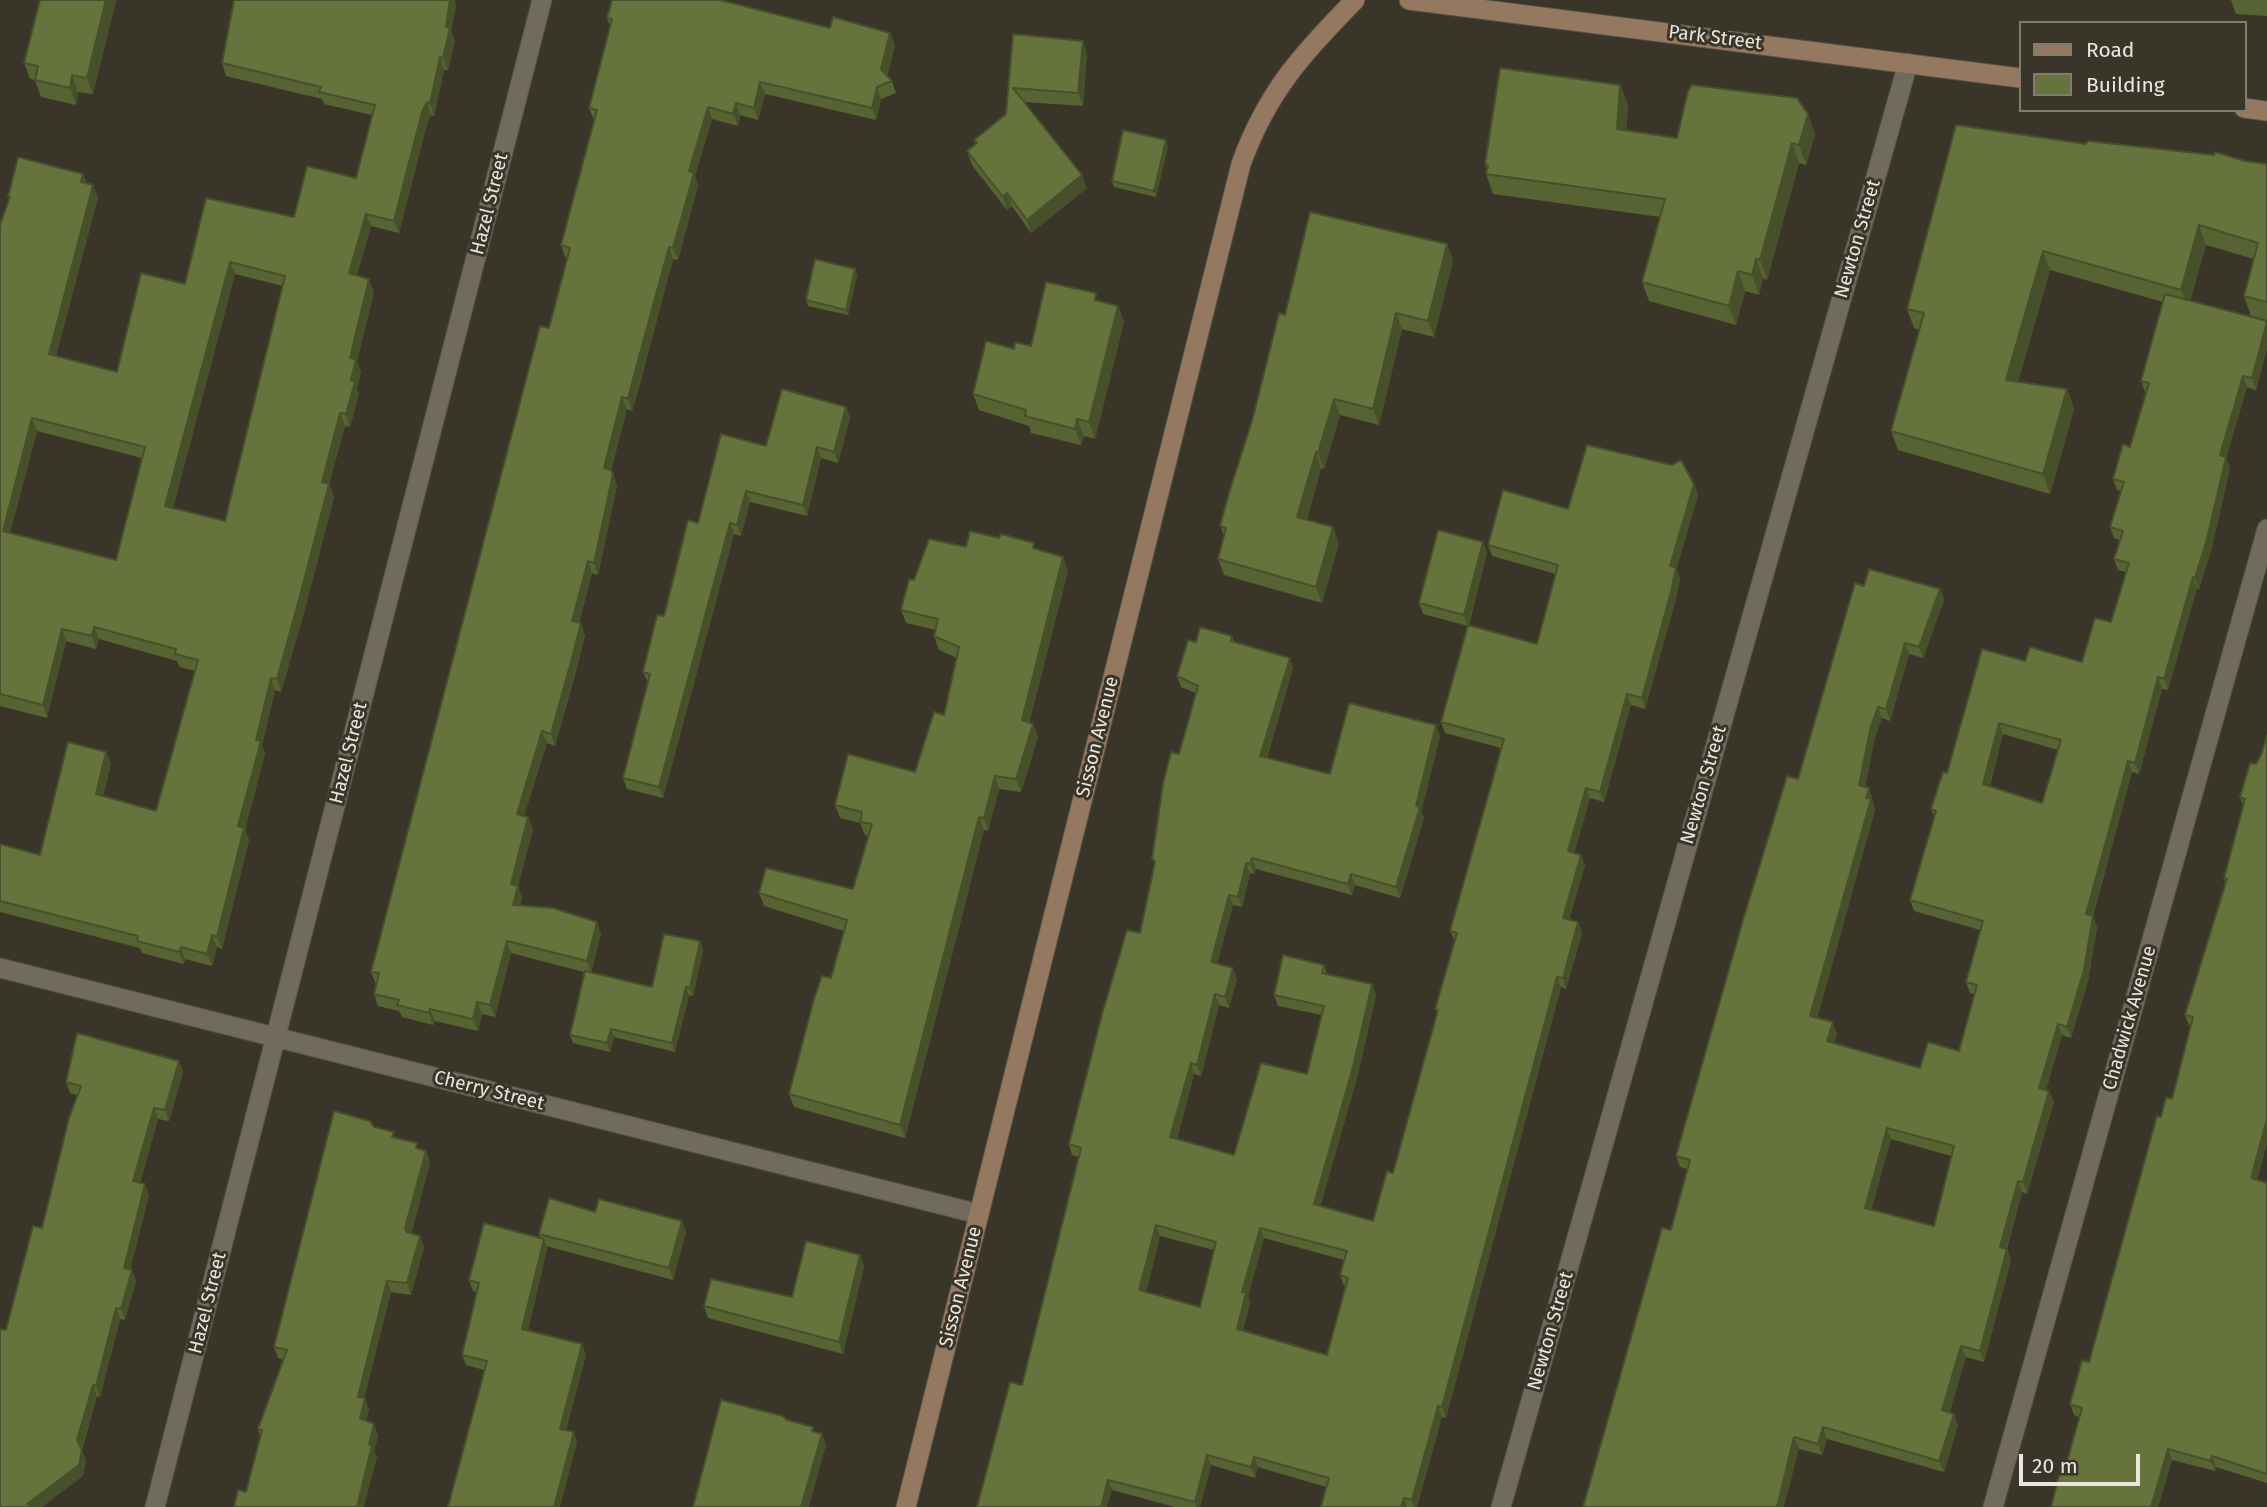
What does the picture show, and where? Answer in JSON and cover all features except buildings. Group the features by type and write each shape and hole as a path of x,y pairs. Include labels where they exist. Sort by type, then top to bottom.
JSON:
{"main road":[{"name":"Sisson Avenue","path":"906,1507 1241,164 1254,129 1272,94 1312,43 1355,0"},
{"name":"Park Street","path":"1409,0 2018,78"},
{"path":"2246,108 2267,111"}],"street":[{"name":"Hazel Street","path":"155,1507 542,0"},
{"name":"Newton Street","path":"1501,1507 1908,63"},
{"name":"Chadwick Avenue","path":"1993,1507 2267,529"},
{"name":"Cherry Street","path":"0,968 979,1214"}]}
